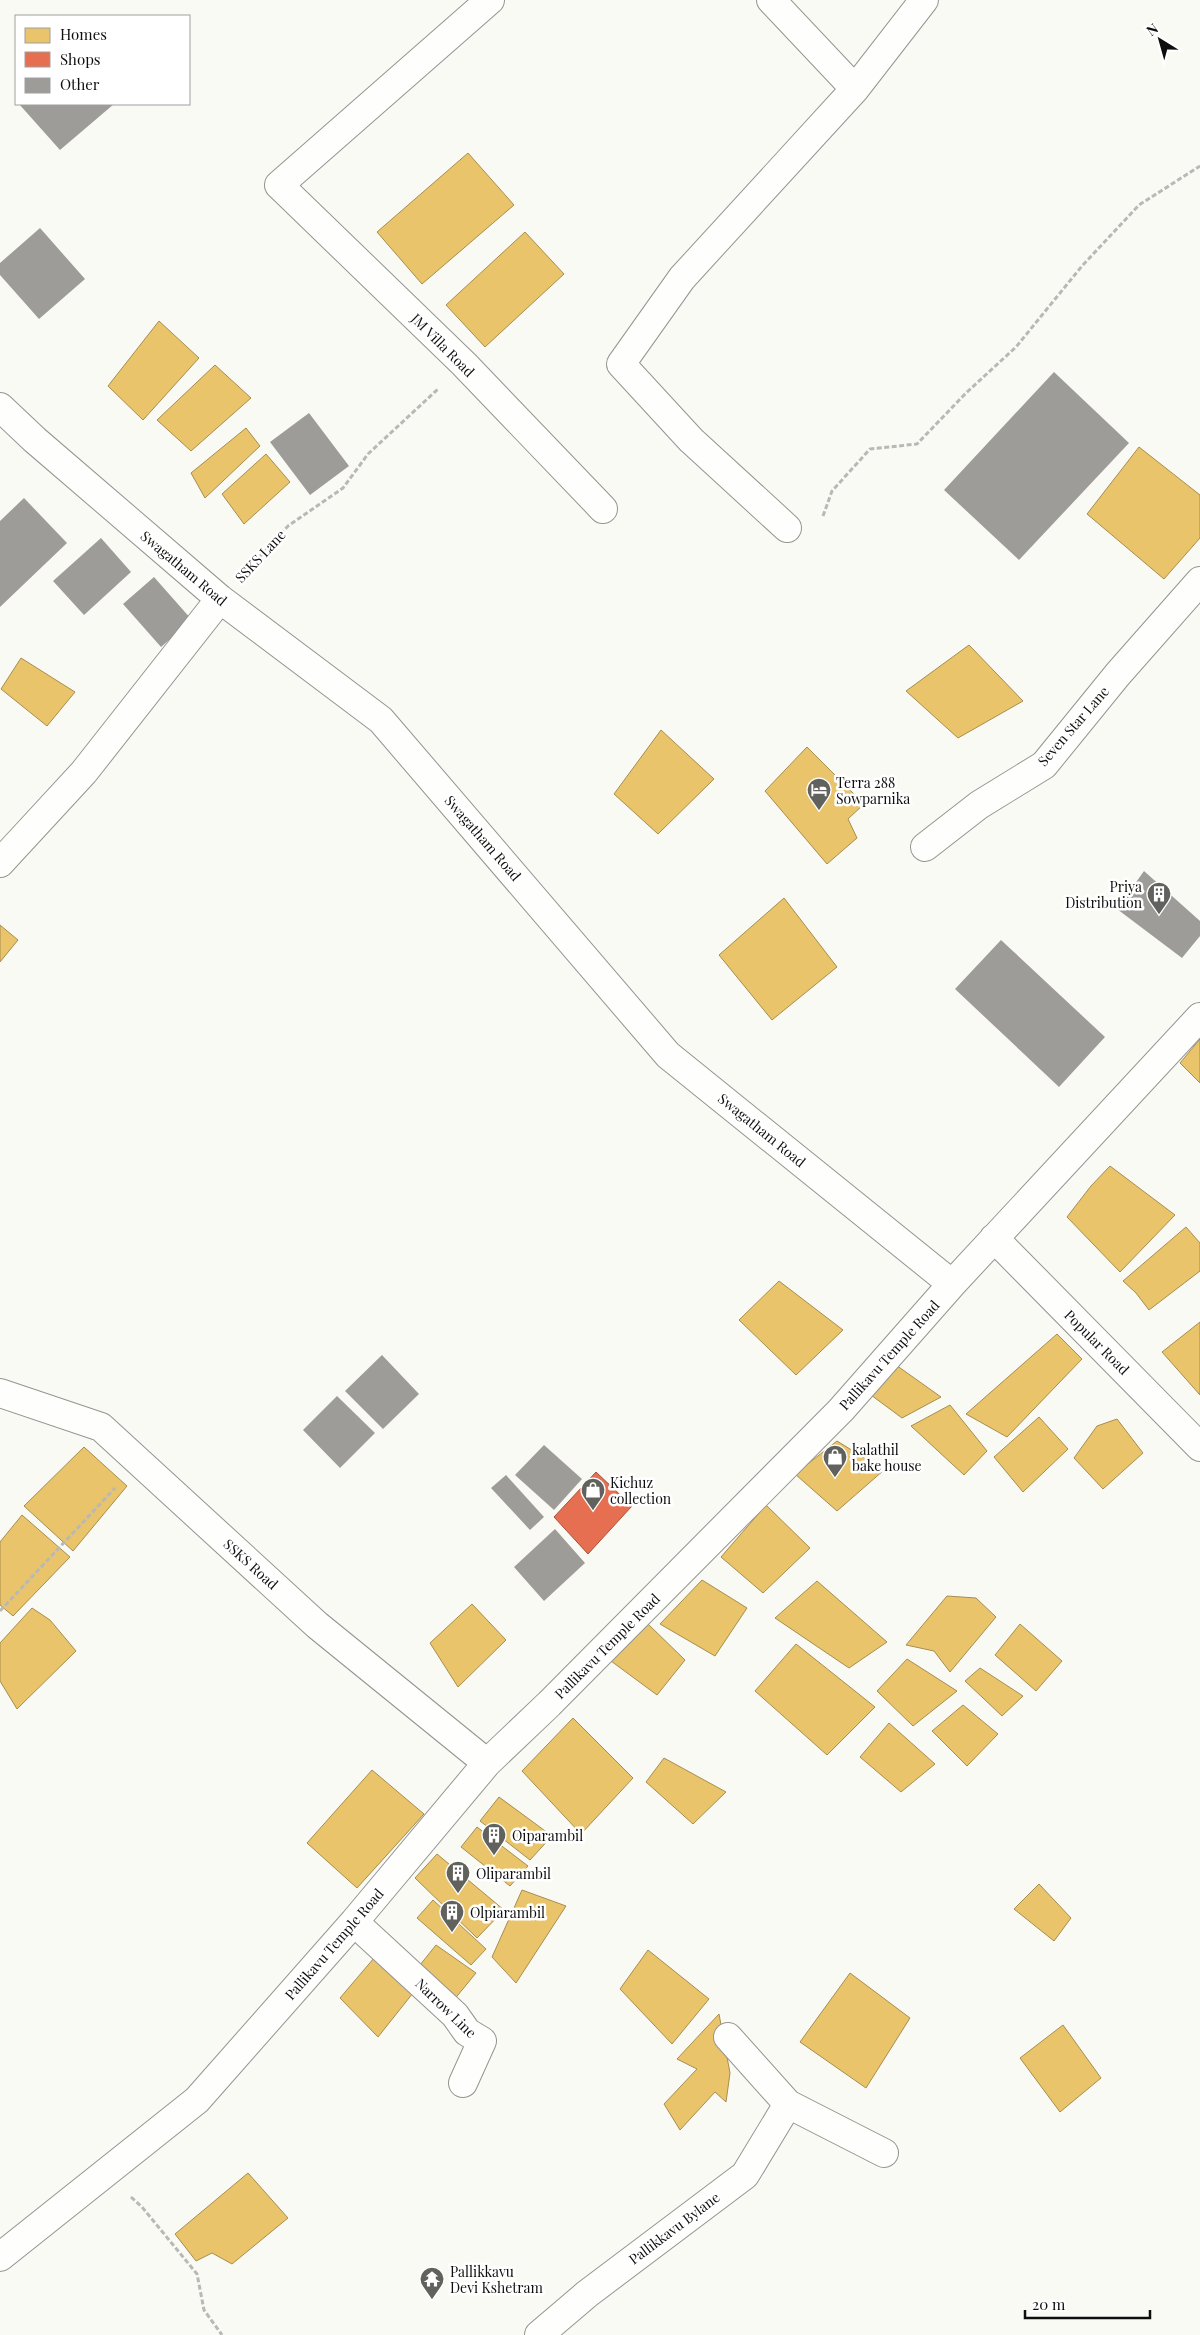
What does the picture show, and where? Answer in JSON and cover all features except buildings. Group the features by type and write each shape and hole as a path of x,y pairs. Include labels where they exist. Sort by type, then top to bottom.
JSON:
{"street":[{"name":"JM Villa Road","path":"490,0 279,185 464,364 603,509"},
{"path":"770,0 855,89"},
{"path":"787,528 691,440 621,364 682,278 855,89 924,0"},
{"name":"Swagatham Road","path":"0,407 35,440 220,599 381,720 668,1055 952,1284"},
{"name":"Seven Star Lane","path":"925,847 979,804 1044,765 1118,674 1200,581"},
{"path":"0,863 84,772 220,599"},
{"name":"Pallikavu Temple Road","path":"0,2258 196,2100 354,1922 487,1763 549,1704 841,1410 994,1238 1200,1017"},
{"name":"Popular Road","path":"994,1238 1200,1447"},
{"name":"SSKS Road","path":"0,1393 101,1427 317,1625 487,1763"},
{"name":"Narrow Line","path":"354,1922 455,2015 468,2032 482,2042 463,2083"},
{"path":"728,2037 788,2104 884,2153"},
{"name":"Pallikkavu Bylane","path":"538,2335 587,2294 745,2174 788,2104"}],"path":[{"path":"823,516 832,491 870,450 917,444 966,393 1016,347 1082,266 1139,205 1200,166"},
{"name":"SSKS Lane","path":"220,599 288,526 343,488 368,454 464,364"},
{"path":"0,1611 140,1462"},
{"path":"105,2173 142,2207 197,2274 204,2310 222,2335"}],"place":[{"name":"Terra 288 Sowparnika","path":"819,811"},
{"name":"Priya Distribution","path":"1159,915"},
{"name":"kalathil bake house","path":"835,1478"},
{"name":"Kichuz collection","path":"593,1511"},
{"name":"Oiparambil","path":"494,1856"},
{"name":"Oliparambil","path":"458,1894"},
{"name":"Olpiarambil","path":"452,1933"},
{"name":"Pallikkavu Devi Kshetram","path":"432,2300"}]}
